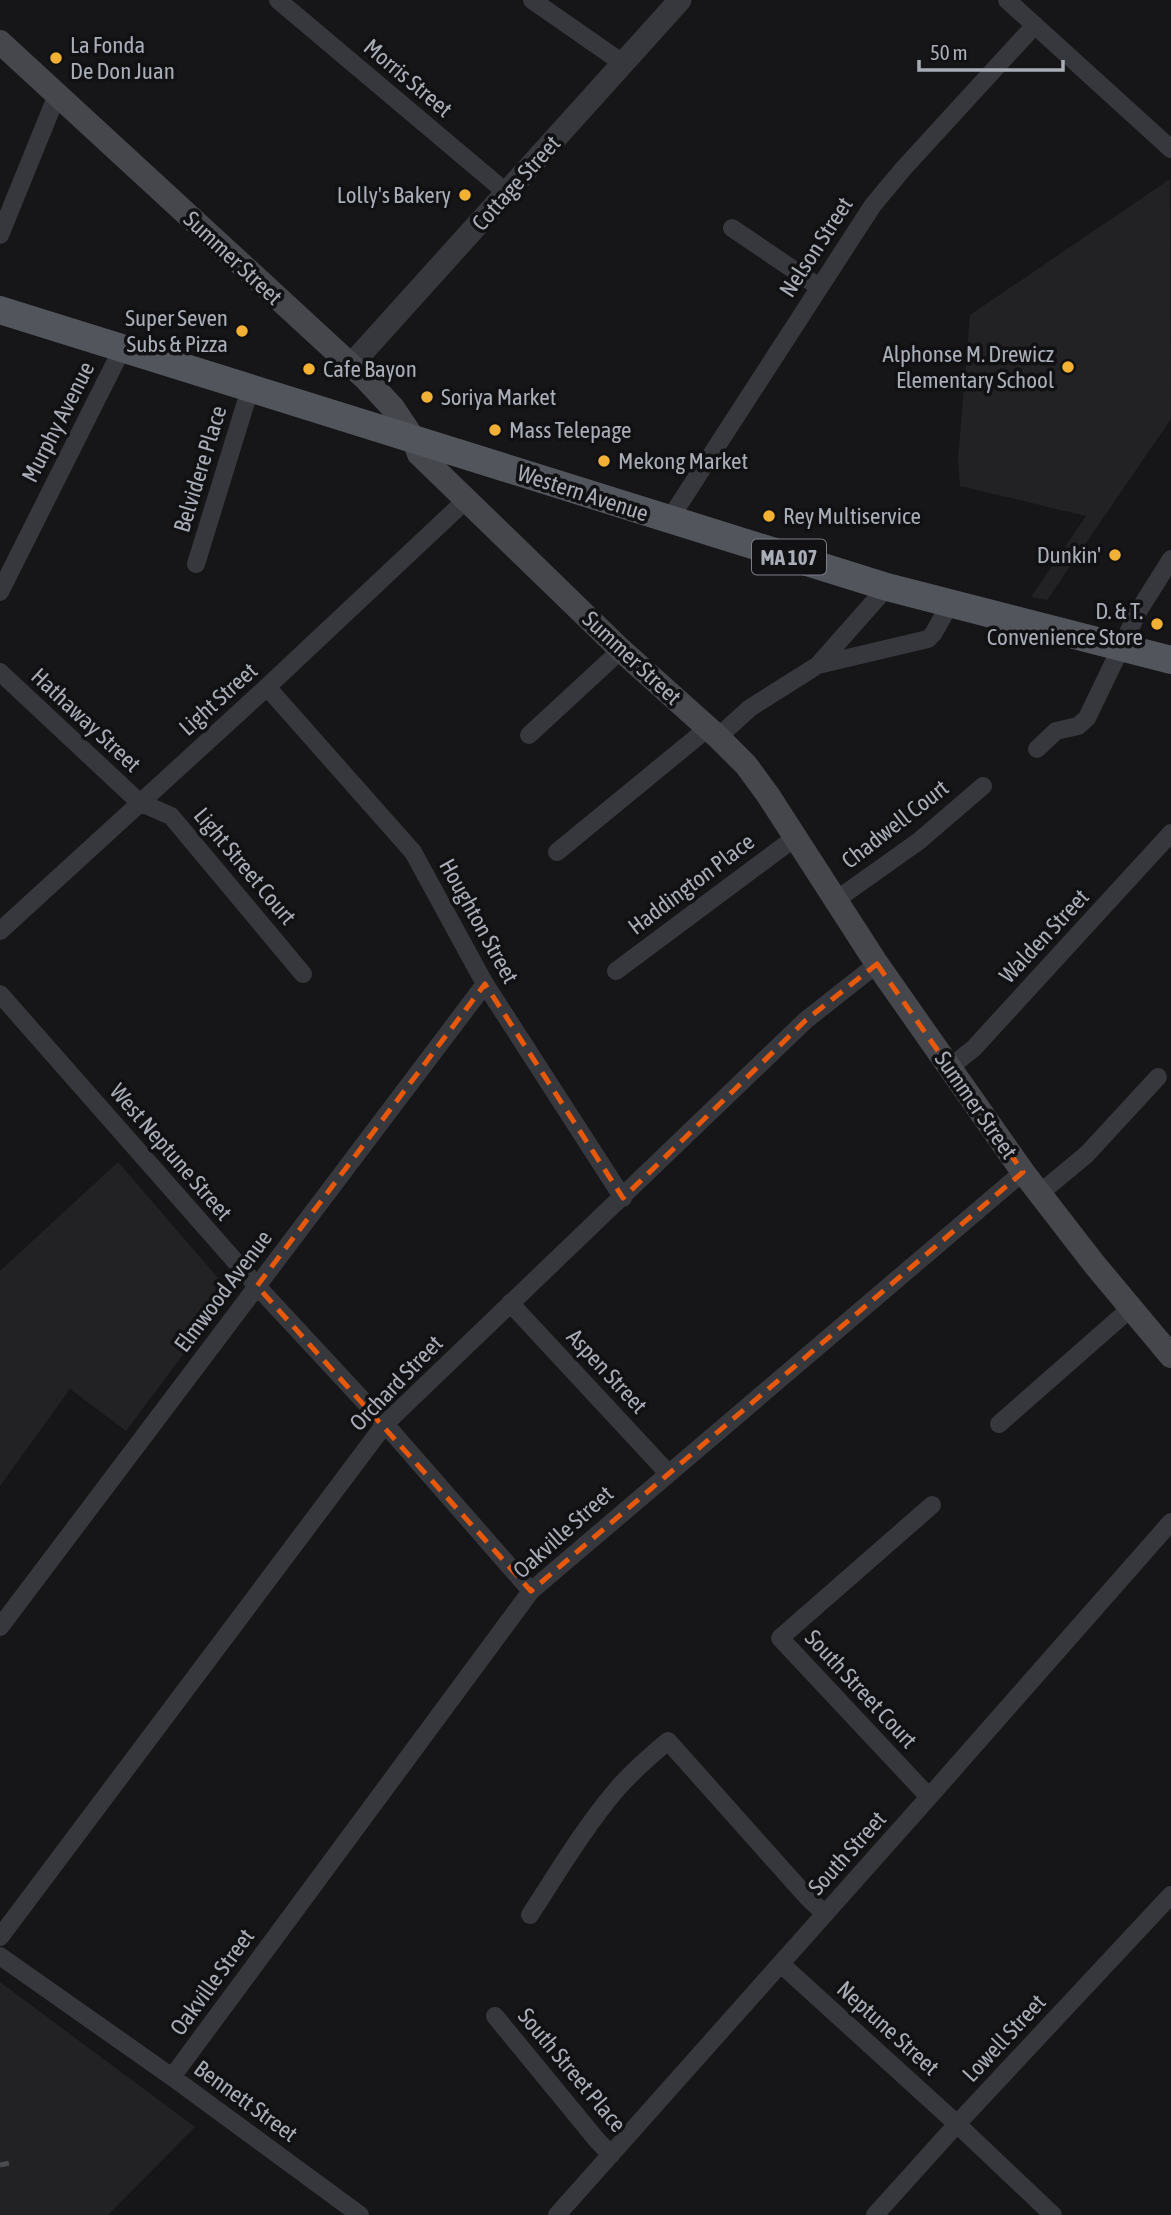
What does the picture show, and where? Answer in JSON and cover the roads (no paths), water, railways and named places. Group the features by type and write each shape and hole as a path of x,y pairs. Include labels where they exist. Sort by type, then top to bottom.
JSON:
{"main road":[{"name":"Summer Street","path":"0,42 381,394 413,438 419,454 621,650 746,765 796,837 877,964 1023,1172 1171,1356"},
{"name":"Western Avenue","path":"0,310 887,587 1171,660"}],"street":[{"name":"Morris Street","path":"278,0 507,193"},
{"path":"532,0 624,64"},
{"name":"Cottage Street","path":"351,365 680,0"},
{"path":"1007,0 1171,149"},
{"name":"Nelson Street","path":"668,520 873,205 1035,25"},
{"path":"0,235 57,95"},
{"path":"732,228 819,287"},
{"name":"Murphy Avenue","path":"0,592 122,349"},
{"name":"Belvidere Place","path":"196,564 250,389"},
{"name":"Light Street","path":"0,931 267,687 466,500"},
{"path":"1037,749 1059,729 1078,726 1084,722 1139,610 1171,559"},
{"path":"557,852 713,733 818,665 887,587"},
{"path":"818,665 928,639 950,604"},
{"path":"528,735 621,650"},
{"name":"Hathaway Street","path":"0,673 139,803"},
{"name":"Houghton Street","path":"267,687 413,852 485,984 623,1198"},
{"name":"Chadwell Court","path":"836,900 919,841 983,786"},
{"name":"Light Street Court","path":"139,803 171,816 303,974"},
{"name":"Walden Street","path":"949,1068 974,1048 1171,833"},
{"name":"Haddington Place","path":"616,971 796,837"},
{"name":"Orchard Street","path":"0,1937 385,1424 806,1020 877,964"},
{"name":"Elmwood Avenue","path":"0,1627 485,984"},
{"name":"West Neptune Street","path":"0,994 531,1591"},
{"path":"1040,1194 1087,1154 1158,1077"},
{"name":"Oakville Street","path":"172,2077 531,1591 1023,1172"},
{"name":"Aspen Street","path":"510,1303 668,1473"},
{"path":"999,1423 1131,1308"},
{"name":"South Street Court","path":"929,1797 780,1638 932,1505"},
{"name":"South Street","path":"557,2215 1171,1522"},
{"path":"530,1915 572,1848 606,1803 635,1770 668,1741 825,1914"},
{"name":"Lowell Street","path":"876,2215 957,2124 1171,1895"},
{"name":"Bennett Street","path":"0,1956 172,2077 360,2215"},
{"name":"Neptune Street","path":"781,1964 1053,2215"},
{"name":"South Street Place","path":"495,2016 611,2155"}],"railway":[{"path":"0,2165 14,2162"}],"place":[{"name":"La Fonda De Don Juan","path":"56,58"},
{"name":"Lolly's Bakery","path":"465,195"},
{"name":"Super Seven Subs & Pizza","path":"242,331"},
{"name":"Alphonse M. Drewicz Elementary School","path":"1068,367"},
{"name":"Cafe Bayon","path":"309,369"},
{"name":"Soriya Market","path":"427,397"},
{"name":"Mass Telepage","path":"495,430"},
{"name":"Mekong Market","path":"604,461"},
{"name":"Rey Multiservice","path":"769,516"},
{"name":"Dunkin'","path":"1115,555"},
{"name":"D. & T. Convenience Store","path":"1157,624"}]}
